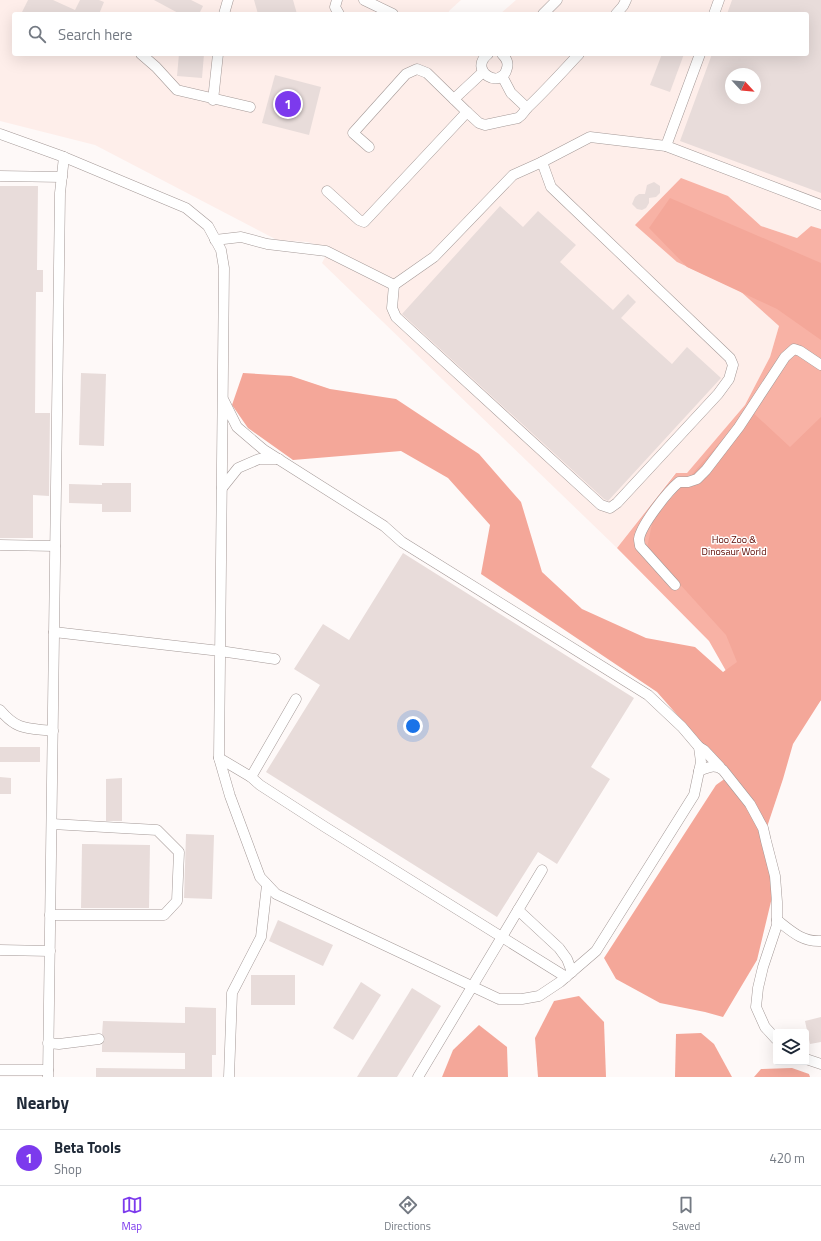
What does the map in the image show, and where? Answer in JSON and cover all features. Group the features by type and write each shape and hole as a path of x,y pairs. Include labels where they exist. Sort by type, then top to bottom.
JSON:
{"street":[{"path":"225,12 228,0"},
{"path":"337,0 335,7 338,12"},
{"path":"545,12 557,0"},
{"path":"618,12 626,0"},
{"path":"715,12 719,0"},
{"path":"367,1 389,12"},
{"path":"143,56 156,67 177,90 213,100 250,107"},
{"path":"213,100 218,56"},
{"path":"482,56 481,65 483,72 489,78 494,79 502,76 507,70 507,61 503,56"},
{"path":"369,147 353,133 406,74 417,70 427,73 479,123 485,125 522,116 527,108 577,56"},
{"path":"666,146 699,56"},
{"path":"454,99 483,72"},
{"path":"502,76 511,93 527,108"},
{"path":"327,191 359,220 364,222 468,112"},
{"path":"0,134 64,157 186,208 208,226 221,250 224,268 219,758 230,796 252,858 260,877 276,894 499,999 522,999 539,996 569,975 596,951 694,795 701,762 698,747"},
{"path":"394,285 434,257 512,175 542,162 590,137 666,146 821,205"},
{"path":"0,1070 48,1074 60,193 64,157"},
{"path":"394,285 392,308 396,316 601,505 610,508 617,503 718,394 729,379 733,365 730,358 551,186 542,162"},
{"path":"0,176 62,177"},
{"path":"215,240 241,237 267,244 326,251 394,285"},
{"path":"675,585 640,546 639,540 644,527 673,487 679,482 688,482 698,479 706,470 739,427 785,357 794,350 800,351 821,365"},
{"path":"222,399 237,427 264,450 384,526 402,542 648,695 682,727 698,747 704,750 723,770 750,804 763,828 775,876 777,920 763,967 758,988 756,1007 765,1027 773,1036"},
{"path":"222,488 238,468 259,460 280,459"},
{"path":"0,545 55,546"},
{"path":"54,632 220,651 275,659"},
{"path":"251,777 296,699"},
{"path":"0,710 10,721 22,727 53,731"},
{"path":"219,758 251,777 260,785 324,827 502,938 569,975"},
{"path":"699,770 712,766 720,767"},
{"path":"50,915 164,915 177,901 180,852 157,830 52,824"},
{"path":"418,1077 542,870"},
{"path":"229,1077 232,993 260,937 267,885"},
{"path":"518,910 559,948 567,959 569,975"},
{"path":"777,920 796,935 809,941 821,941"},
{"path":"0,950 50,951"},
{"path":"48,1044 99,1039"},
{"path":"809,1060 821,1064"}],"shaded area":[{"path":"0,0 461,0 448,12 12,12 12,56 809,56 809,12 502,12 516,0 821,0 821,229 811,226 797,238 761,226 728,196 677,262 740,291 779,326 770,357 745,405 687,473 675,473 617,548 322,263 329,249 308,242 277,240 95,145 0,121"}],"green space":[{"name":"Hoo Zoo & Dinosaur World","path":"681,178 728,196 761,226 797,238 811,226 821,229 821,700 775,757 709,641 617,548 676,473 687,473 745,405 770,357 779,326 740,291 677,262 635,225"},
{"path":"670,198 821,263 821,340 777,309 687,267 649,228"},
{"path":"243,373 291,376 330,389 396,399 479,454 521,502 542,572 582,609 646,638 695,647 723,672 737,662 726,635 647,548 653,519 749,409 790,447 821,417 821,700 793,744 767,827 774,889 757,960 723,1017 660,1003 616,979 604,958 716,785 730,775 657,692 481,574 490,525 448,478 401,451 293,460 248,428 232,405"},
{"path":"579,996 604,1022 606,1077 538,1077 535,1038 554,1001"},
{"path":"479,1025 507,1047 508,1077 442,1077 453,1050"},
{"path":"701,1033 714,1044 732,1077 675,1077 676,1034"},
{"path":"792,1068 809,1074 810,1077 754,1077 761,1069"}],"building":[{"path":"28,0 53,0 75,10 80,0 99,0 104,2 100,12 22,12"},
{"path":"154,0 191,0 203,6 200,12 176,12"},
{"path":"254,0 293,0 296,12 257,12"},
{"path":"732,0 821,0 821,193 680,141 711,56 809,56 809,12 728,12"},
{"path":"179,56 204,56 202,78 177,76"},
{"path":"661,56 683,56 670,92 650,85"},
{"path":"275,75 321,87 309,135 262,123"},
{"path":"654,182 660,186 660,193 656,197 649,198 649,203 646,208 642,210 637,209 632,204 635,197 639,194 645,194 647,185"},
{"path":"0,186 38,186 37,270 43,270 43,292 36,292 35,413 50,413 49,496 33,495 33,538 0,538"},
{"path":"500,206 523,227 538,211 576,245 560,262 613,310 628,294 636,302 621,318 672,364 687,347 721,378 608,501 604,499 402,314"},
{"path":"81,373 106,374 104,446 79,445"},
{"path":"102,483 131,483 131,512 102,512 102,504 69,503 69,484 102,485"},
{"path":"403,553 634,698 591,767 610,779 557,864 538,852 497,917 266,772 320,685 294,669 323,624 349,640"},
{"path":"0,747 40,747 40,762 0,762"},
{"path":"0,777 11,778 11,794 0,794"},
{"path":"122,778 122,821 106,821 106,779"},
{"path":"186,834 214,835 212,899 184,898"},
{"path":"82,844 150,845 149,908 81,908"},
{"path":"278,920 333,945 323,966 269,941"},
{"path":"251,975 295,975 295,1005 251,1005"},
{"path":"361,982 381,995 353,1040 333,1028"},
{"path":"412,988 441,1006 397,1077 357,1077"},
{"path":"185,1007 216,1008 216,1055 212,1055 212,1077 96,1077 96,1068 185,1069 185,1053 102,1052 102,1045 105,1039 102,1034 103,1021 185,1023"},
{"path":"821,1017 821,1042 810,1044 809,1029 807,1029 805,1021"}],"place":[{"name":"Beta Tools","path":"288,104"}]}
